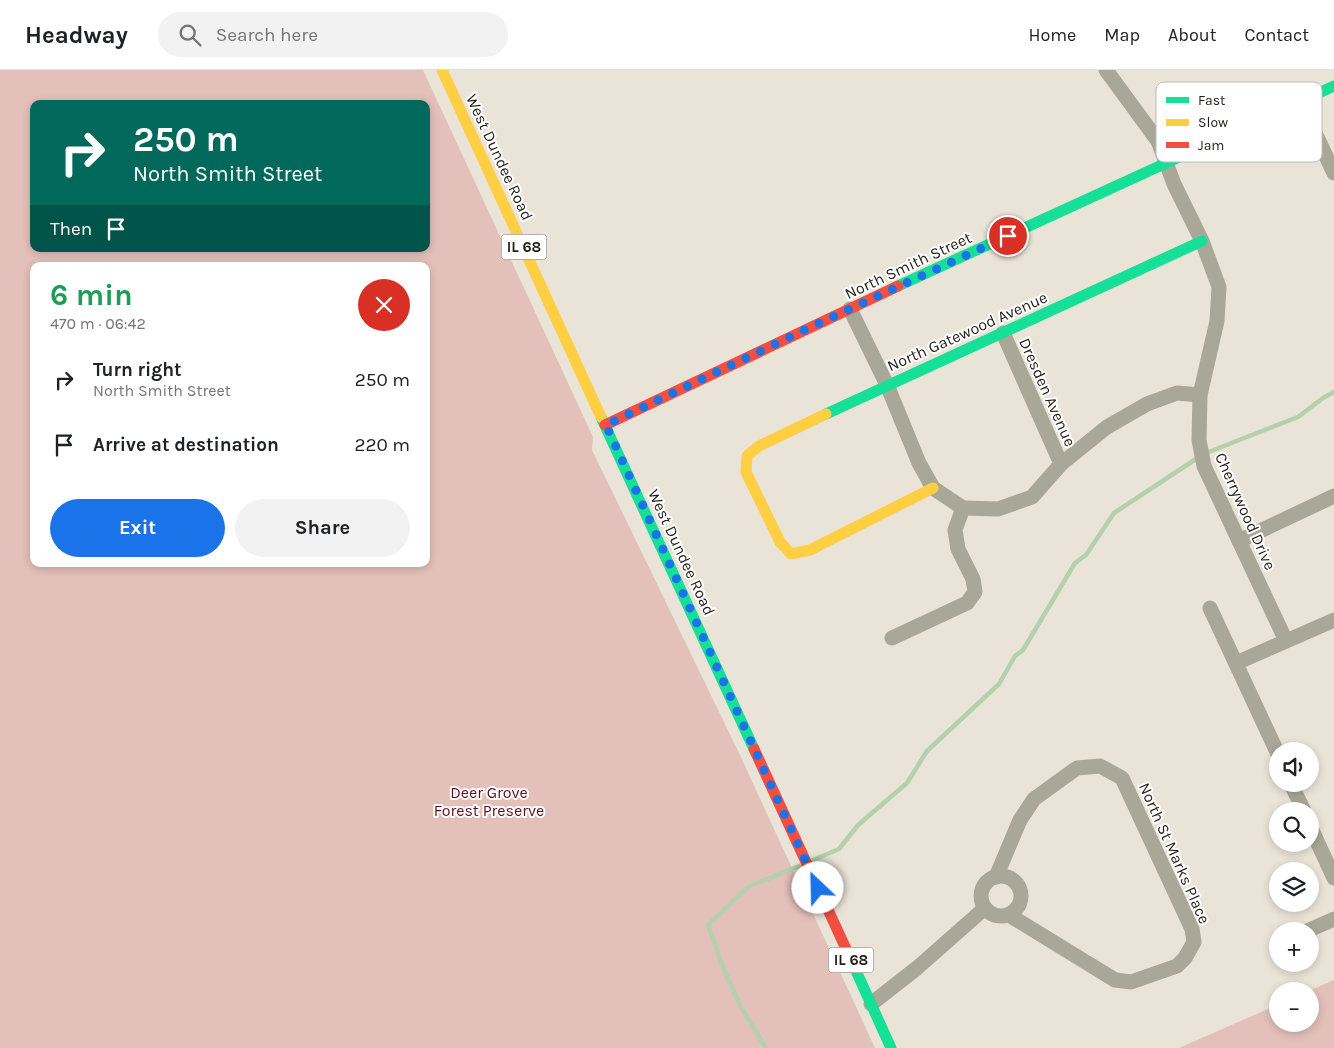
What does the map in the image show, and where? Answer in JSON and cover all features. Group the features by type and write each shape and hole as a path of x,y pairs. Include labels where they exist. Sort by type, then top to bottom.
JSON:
{"street":[{"name":"West Dundee Road","path":"442,70 891,1048"},
{"name":"Cherrywood Drive","path":"1106,70 1156,138"},
{"name":"North Smith Street","path":"1322,91 1334,86"},
{"path":"1322,148 1334,173"},
{"name":"North Smith Street","path":"606,425 850,309 1166,163"},
{"name":"Cherrywood Drive","path":"1166,163 1174,184 1202,240 1220,287 1218,322 1200,395 1199,440 1204,466 1286,641"},
{"name":"North Gatewood Avenue","path":"934,488 810,550 791,554 780,542 746,472 747,456 759,446 887,385 1003,334 1202,240"},
{"path":"850,309 887,385 919,463 934,488 963,508 998,509 1032,498 1061,464 1107,427 1147,404 1178,393 1200,395"},
{"name":"Dresden Avenue","path":"1003,334 1061,464"},
{"path":"1239,540 1334,496"},
{"path":"892,638 967,603 975,592 973,579 958,549 955,530 963,508"},
{"path":"1210,608 1272,742"},
{"path":"1236,663 1334,620"},
{"name":"North St Marks Place","path":"1100,766 1122,778 1192,929 1194,942 1186,958 1177,966 1131,982 1115,980 1009,915 996,915 985,908 981,896 982,889 990,879 996,877 1020,820 1034,799 1077,768 1100,766"},
{"path":"1319,846 1334,878"},
{"path":"996,877 1009,878 1019,886 1021,899 1019,906 1009,915"},
{"path":"871,1004 917,968 985,908"},
{"path":"1319,926 1334,919"}],"green space":[{"name":"Deer Grove Forest Preserve","path":"0,70 423,70 593,437 592,450 739,753 875,1048 0,1048"},
{"path":"1334,980 1334,1048 1179,1048 1269,1009 1269,1032 1319,1032 1319,986"}],"waterway":[{"path":"1206,453 1298,417 1334,392"},
{"path":"813,860 839,849 858,825 907,783 927,751 999,684 1015,656 1023,650 1075,563 1086,555 1114,513 1199,457"},
{"path":"766,1048 742,1009 724,970 708,925 748,887 799,866"}],"traffic: fast":[{"path":"1322,92 1334,86"},
{"path":"898,286 1168,162"},
{"path":"826,414 1202,241"},
{"path":"601,417 754,749"},
{"path":"847,951 891,1048"}],"traffic: slow":[{"path":"442,70 601,417"},
{"path":"826,414 759,446 747,456 746,472 780,542 791,554 810,550 933,488"}],"traffic: jam":[{"path":"605,425 898,286"},
{"path":"754,749 847,951"}],"route":[{"path":"818,888 606,425 813,326 1008,236"}]}
